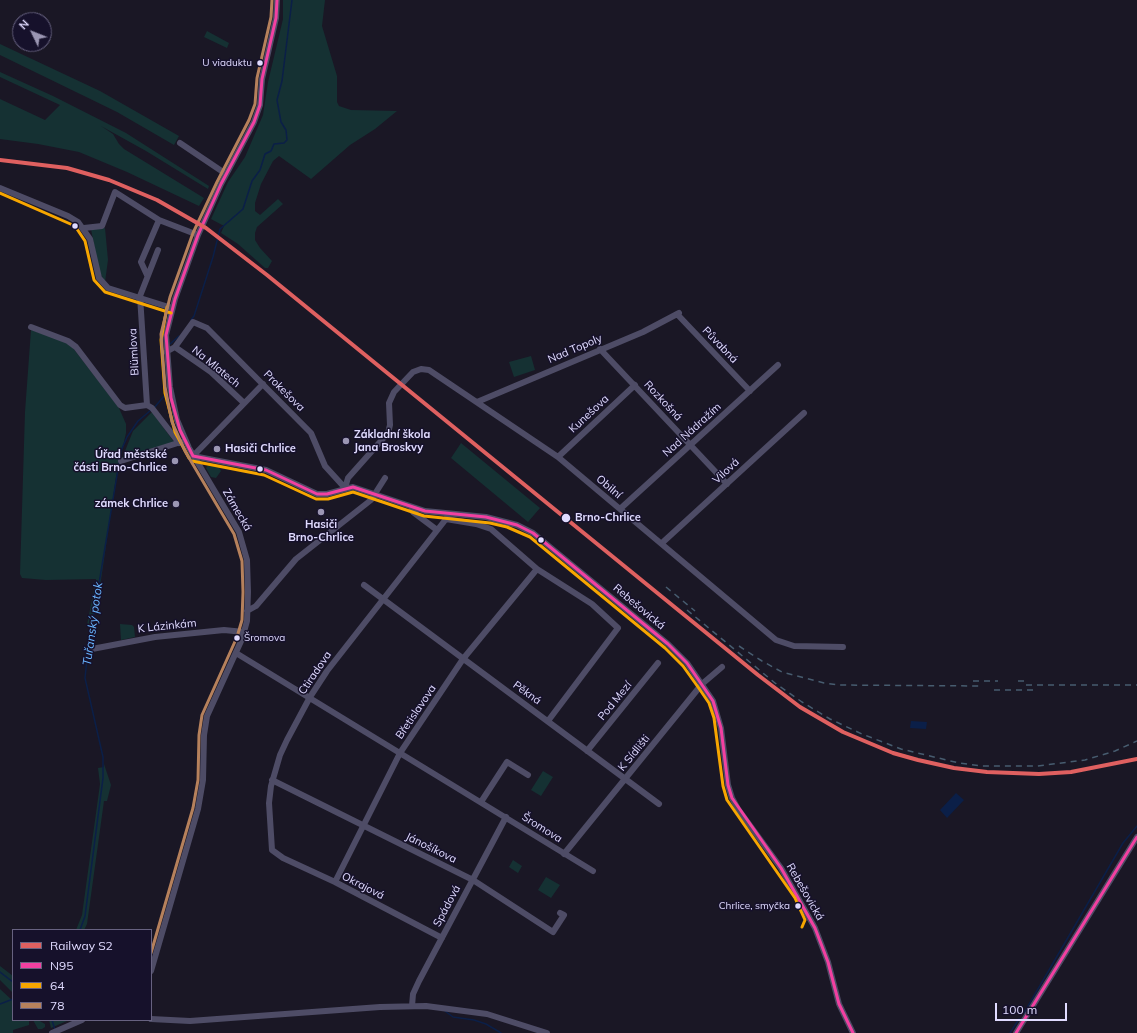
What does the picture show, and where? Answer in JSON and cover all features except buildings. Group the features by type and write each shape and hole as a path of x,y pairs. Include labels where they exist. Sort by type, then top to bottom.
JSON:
{"street":[{"path":"182,442 171,398 166,352 166,335 172,308 198,234 226,174 254,122 260,105 262,79 276,18 277,0"},
{"path":"180,143 226,174"},
{"path":"0,188 68,216 84,228 91,243 97,274 101,281 114,291 172,308"},
{"path":"84,228 102,226 115,192 159,220 198,234"},
{"path":"147,275 141,262 159,220"},
{"name":"Blümlova","path":"151,408 141,295 147,275 158,250"},
{"name":"Nad Topoly","path":"477,402 600,348 643,332 678,314"},
{"name":"Půvabná","path":"678,314 750,391"},
{"name":"Prokešova","path":"175,347 193,322 207,328 311,433 325,466 345,488"},
{"path":"31,328 60,337 76,347 120,405 125,408 151,408 182,442"},
{"path":"166,352 175,347"},
{"name":"Na Mlatech","path":"175,347 211,372 244,403"},
{"name":"Rozkošná","path":"600,348 727,484"},
{"name":"Nad Nádražím","path":"620,509 778,365"},
{"name":"Obilní","path":"345,488 348,478 388,433 390,425 389,400 401,384 414,372 426,370 438,375 558,457 776,640 794,646 843,647"},
{"name":"Na Mlatech","path":"193,456 263,384"},
{"name":"Kunešova","path":"558,457 635,385"},
{"name":"Vilová","path":"662,543 804,413"},
{"path":"122,461 182,442"},
{"name":"Zámecká","path":"152,968 198,809 203,780 204,735 207,716 244,632 247,611 247,560 242,540 231,517 193,456 182,442"},
{"name":"Rebešovická","path":"193,456 266,470 317,494 327,494 345,488 354,487 430,512 501,520 517,525 533,533 668,644 687,663 713,701 719,717 728,785 732,798 738,809 781,868 815,928 828,962 840,1004 853,1033"},
{"path":"247,611 256,606 296,559 367,504 385,478"},
{"path":"411,507 414,512 437,530"},
{"name":"Ctiradova","path":"274,853 271,847 269,803 272,780 282,749 310,697 327,671 446,519 476,524 491,529 537,569"},
{"path":"537,569 592,604 618,628 548,721"},
{"name":"Břetislavova","path":"335,882 400,753 463,659 537,569"},
{"name":"Pěkná","path":"364,585 659,804"},
{"name":"K Lázinkám","path":"92,648 155,637 224,630 244,632"},
{"name":"Šromova","path":"236,653 594,871"},
{"name":"Pod Mezí","path":"587,751 658,663"},
{"name":"K Sídlišti","path":"564,854 702,684 722,667"},
{"path":"481,802 506,762 528,775"},
{"name":"Jánošíkova","path":"272,780 473,880 553,932 564,915 560,913"},
{"name":"Spádová","path":"412,1006 414,991 506,817"},
{"path":"1016,1033 1137,837"},
{"name":"Okrajová","path":"274,853 335,882 442,938"},
{"path":"152,1019 181,1021 215,1020 412,1006 452,1008 487,1014 547,1033"},
{"path":"52,1033 80,1021"}],"green space":[{"path":"283,0 325,0 322,26 337,76 337,102 339,106 351,110 397,111 375,129 350,145 311,179 279,156 273,161 261,184 255,203 255,211 260,215 278,199 283,204 257,227 255,233 255,240 272,261 268,268 265,268 238,244 221,233 224,226 211,219 228,182 245,157 263,115 268,82 283,19"},
{"path":"207,31 229,43 227,48 204,37"},
{"path":"0,44 12,50 12,52 17,52 100,91 179,136 174,145 117,112 0,55"},
{"path":"0,72 53,96 126,133 209,186 208,189 146,151 101,126 113,134 124,149 204,198 199,206 127,172 79,152 38,144 0,139 0,99 45,120 60,105 0,77"},
{"path":"105,228 108,260 105,282 99,271 91,229"},
{"path":"31,330 65,341 73,348 119,408 126,424 126,433 116,477 101,580 92,625 87,625 96,579 46,580 22,578 20,574 25,412"},
{"path":"531,356 535,370 514,377 509,362"},
{"path":"152,412 174,442 121,461 133,431"},
{"path":"461,443 540,508 528,522 451,458"},
{"path":"208,465 219,467 221,471 216,478 211,477 206,468"},
{"path":"120,624 132,625 134,627 135,637 121,640"},
{"path":"104,764 111,785 107,801 104,801 87,924 84,929 76,929 82,915 100,784 98,768 104,767"},
{"path":"543,771 553,777 541,796 531,790"},
{"path":"513,860 522,866 518,873 509,867"},
{"path":"546,877 560,885 551,898 538,890"},
{"path":"0,966 12,975 12,992 0,980"},
{"path":"0,989 12,1000 12,1021 29,1021 29,1025 13,1030 13,1033 0,1033"},
{"path":"34,1021 40,1021 45,1024 45,1027 38,1029"},
{"path":"49,1021 67,1021 51,1028"}],"water":[{"path":"911,721 927,722 926,729 910,728"},
{"path":"956,793 964,800 947,818 940,810"}],"waterway":[{"name":"Tuřanský potok","path":"191,320 194,316 213,257 220,229 243,209 252,181 260,170 265,154 271,151 274,144 284,143 287,140 286,130 281,122 277,100 282,81 292,0"},
{"name":"Tuřanský potok","path":"170,344 179,336"},
{"name":"Tuřanský potok","path":"154,408 164,396 166,390 163,356"},
{"name":"Tuřanský potok","path":"80,929 85,916 103,778 103,757 85,678 88,650 121,451 127,437 138,421 151,410"},
{"path":"1024,1013 1123,843 1137,826"},
{"path":"0,972 12,981"},
{"path":"0,1004 12,999"},
{"path":"445,1011 453,1017 474,1020 486,1024 501,1033"},
{"path":"1010,1033 1019,1019"},
{"path":"52,1021 55,1030"}],"railway":[{"path":"666,587 695,611"},
{"path":"687,610 775,683 802,702 830,719 862,734 901,749 959,763 982,766 1037,766 1085,760 1115,751 1137,741"},
{"path":"739,646 782,672 824,683 839,685 981,686"},
{"path":"973,681 998,681"},
{"path":"1018,681 1024,681"},
{"path":"1026,685 1137,685"},
{"path":"994,690 1034,690"}],"rail line":[{"name":"S2","path":"0,160 67,168 109,180 157,200 206,228 267,275 758,675 800,707 843,732 893,753 918,760 954,768 987,772 1039,774 1071,772 1137,759"}],"transit line":[{"name":"78","path":"152,950 193,808 198,780 199,735 202,715 237,637 242,620 243,592 242,561 234,534 185,451 172,422 165,387 161,334 170,297 193,233 249,120 255,104 257,78 271,17 272,0"},
{"name":"N95","path":"193,456 180,430 171,398 166,335 175,299 198,235 221,184 254,122 260,105 262,79 276,18 277,0"},
{"name":"64","path":"0,193 75,226 85,241 94,280 105,292 171,313"},
{"name":"64","path":"167,307 161,340 165,393 175,432 189,458"},
{"name":"N95","path":"193,456 266,470 317,494 327,494 353,487 425,511 486,517 517,525 533,533 668,644 687,663 713,701 721,728 728,785 732,798 781,868 815,928 828,962 839,1004 853,1033"},
{"name":"64","path":"192,461 264,475 316,499 328,499 353,492 424,516 490,523 507,527 530,537 665,648 683,666 698,687 709,703 714,718 723,786 727,800 795,898 805,920 802,927"},
{"name":"N95","path":"1016,1033 1137,837"}],"place":[{"name":"U viaduktu","path":"260,63"},
{"name":"Základní škola Jana Broskvy","path":"346,441"},
{"name":"Hasiči Chrlice","path":"217,449"},
{"name":"Úřad městské části Brno-Chrlice","path":"175,461"},
{"name":"zámek Chrlice","path":"176,504"},
{"name":"Hasiči Brno-Chrlice","path":"321,512"},
{"name":"Brno-Chrlice","path":"566,518"},
{"name":"Šromova","path":"237,638"},
{"name":"Chrlice, smyčka","path":"798,906"}]}
